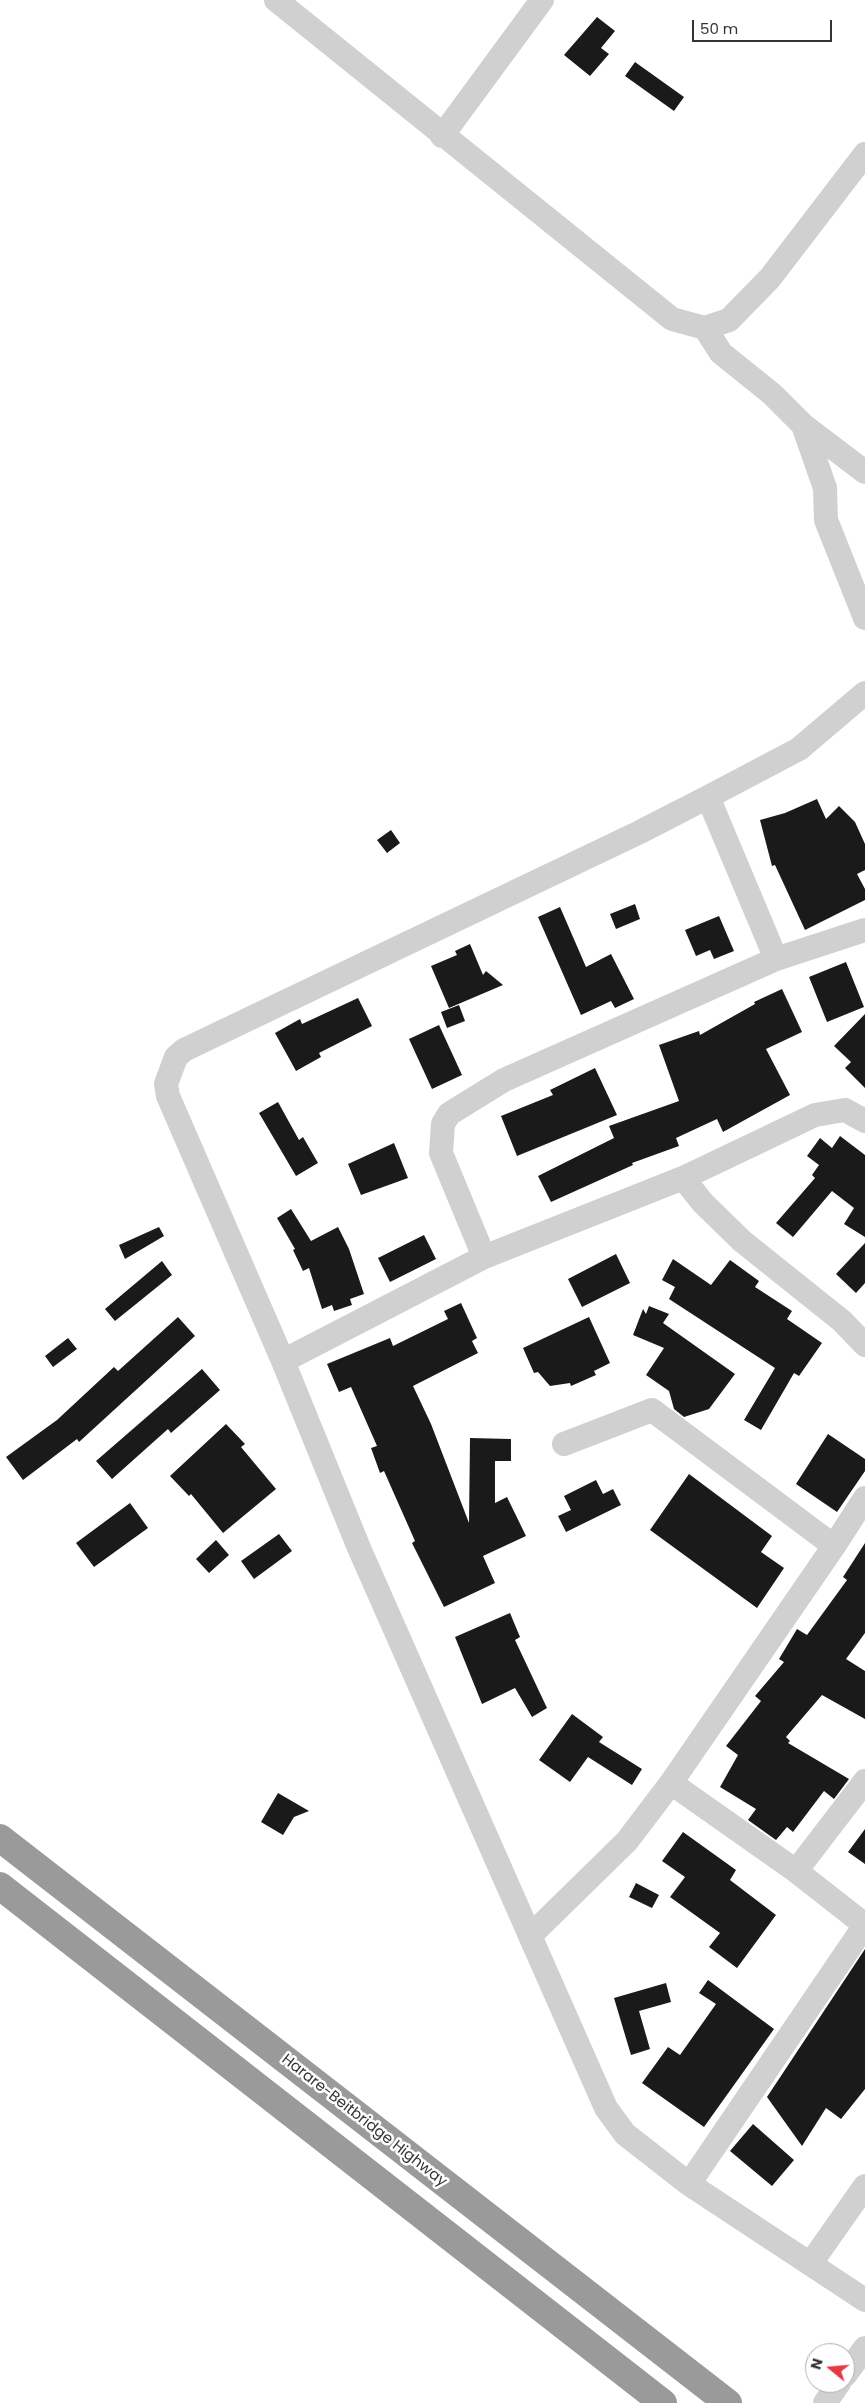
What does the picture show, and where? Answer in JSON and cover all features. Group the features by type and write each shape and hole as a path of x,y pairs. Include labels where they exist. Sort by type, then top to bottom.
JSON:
{"highway":[{"name":"Harare-Beitbridge Highway","path":"0,1838 728,2403"},
{"path":"0,1886 663,2403"}],"street":[{"path":"276,0 442,136 672,319 705,328 728,320 770,278 865,154"},
{"path":"442,136 542,0"},
{"path":"705,328 721,354 772,394 803,425 865,472"},
{"path":"803,425 825,488 826,520 865,618"},
{"path":"865,692 799,749 708,797 640,832 184,1050 176,1057 166,1084 168,1096 283,1361 359,1548 606,2108 625,2134 689,2184 865,2300"},
{"path":"708,797 776,959"},
{"path":"484,1257 441,1153 443,1124 449,1114 504,1080 776,959 865,930"},
{"path":"283,1361 484,1257 683,1178 815,1116 845,1110 865,1121"},
{"path":"683,1178 703,1203 742,1241 842,1321 865,1345"},
{"path":"564,1444 652,1410 834,1546"},
{"path":"530,1936 627,1842 671,1783 865,1498"},
{"path":"796,1871 865,1781"},
{"path":"671,1783 796,1871 865,1925 689,2184"},
{"path":"811,2263 865,2186"},
{"path":"855,2362 865,2348"}],"building":[{"path":"597,17 615,31 601,48 609,54 590,76 564,55"},
{"path":"635,62 684,97 674,111 625,76"},
{"path":"817,799 826,819 839,806 855,822 865,844 865,870 857,874 865,889 865,900 805,930 775,865 772,866 760,820 785,813"},
{"path":"391,830 400,843 387,853 377,840"},
{"path":"635,904 640,919 616,929 610,914"},
{"path":"560,907 586,967 611,954 634,999 615,1008 611,1001 581,1015 538,917"},
{"path":"719,916 734,951 714,959 710,950 696,956 685,930"},
{"path":"470,944 483,975 486,971 503,985 449,1008 431,966 457,955 455,951"},
{"path":"846,962 864,1007 827,1022 809,977"},
{"path":"782,989 802,1032 766,1049 790,1095 723,1132 717,1119 676,1138 679,1146 632,1163 633,1165 551,1202 538,1176 614,1138 609,1126 679,1101 659,1045 699,1031 700,1035 755,1004 754,1002"},
{"path":"358,998 372,1026 319,1053 321,1057 296,1071 275,1033 300,1019 302,1024"},
{"path":"459,1005 465,1021 447,1028 441,1012"},
{"path":"865,1014 865,1088 845,1068 851,1062 834,1046"},
{"path":"439,1025 462,1075 432,1089 409,1039"},
{"path":"595,1068 617,1115 517,1156 501,1116 553,1095 550,1090"},
{"path":"278,1102 299,1140 303,1137 318,1163 296,1176 259,1113"},
{"path":"840,1136 865,1155 865,1237 844,1224 854,1208 832,1191 793,1237 776,1223 815,1178 812,1175 819,1165 807,1156 820,1138 832,1148"},
{"path":"394,1143 408,1178 361,1195 348,1164"},
{"path":"291,1209 311,1241 338,1227 349,1249 364,1294 350,1299 352,1305 334,1311 332,1305 322,1309 309,1268 303,1271 293,1250 295,1249 277,1218"},
{"path":"159,1227 164,1236 125,1259 119,1245"},
{"path":"424,1235 436,1259 390,1282 378,1258"},
{"path":"865,1243 865,1283 856,1293 836,1274"},
{"path":"616,1254 630,1283 582,1307 568,1279"},
{"path":"673,1259 711,1285 730,1260 759,1281 755,1287 792,1311 787,1319 822,1343 799,1376 794,1373 761,1430 744,1420 775,1368 669,1299 675,1287 662,1280"},
{"path":"162,1261 172,1275 115,1321 105,1309"},
{"path":"461,1303 477,1338 472,1341 478,1353 413,1386 431,1424 469,1523 470,1438 511,1439 511,1461 495,1461 495,1503 507,1497 526,1536 483,1556 495,1583 444,1607 412,1543 415,1541 384,1471 380,1473 371,1448 377,1446 351,1387 339,1392 327,1364 390,1338 393,1346 448,1319 444,1311"},
{"path":"649,1306 669,1314 663,1323 735,1374 709,1409 684,1417 674,1409 669,1391 646,1375 664,1348 633,1335 643,1309 646,1314"},
{"path":"178,1317 195,1336 79,1442 77,1439 23,1480 6,1457 57,1420 114,1367 118,1371"},
{"path":"589,1317 610,1363 594,1371 596,1375 571,1386 570,1383 550,1386 538,1372 534,1373 523,1348"},
{"path":"68,1338 77,1349 53,1367 45,1356"},
{"path":"202,1369 220,1390 171,1433 168,1429 112,1479 96,1461"},
{"path":"226,1424 245,1444 241,1447 276,1489 223,1533 191,1494 189,1496 170,1476"},
{"path":"828,1434 865,1459 865,1471 837,1512 796,1484"},
{"path":"689,1474 772,1536 761,1552 784,1568 757,1608 650,1530"},
{"path":"596,1480 603,1494 613,1489 621,1505 566,1532 558,1516 571,1510 564,1496"},
{"path":"130,1503 148,1528 94,1567 76,1543"},
{"path":"279,1534 292,1551 254,1579 241,1561"},
{"path":"216,1540 229,1555 209,1573 196,1559"},
{"path":"865,1543 865,1633 846,1659 865,1671 865,1719 822,1695 786,1737 790,1741 788,1743 849,1779 834,1799 824,1791 793,1832 787,1827 776,1840 748,1820 756,1809 720,1787 738,1755 726,1746 761,1701 755,1696 784,1662 779,1659 797,1629 807,1635 847,1580 843,1577"},
{"path":"510,1613 520,1637 515,1640 547,1708 532,1717 515,1688 482,1704 455,1637"},
{"path":"572,1714 603,1737 599,1742 642,1769 632,1785 588,1757 570,1782 539,1760"},
{"path":"278,1793 309,1811 294,1817 283,1835 261,1822"},
{"path":"865,1829 865,1864 848,1852"},
{"path":"683,1832 736,1870 730,1880 776,1915 737,1968 709,1947 720,1933 670,1897 685,1877 662,1861"},
{"path":"636,1883 659,1895 652,1908 629,1897"},
{"path":"865,1949 865,2089 841,2119 826,2108 802,2146 767,2097"},
{"path":"708,1980 774,2029 704,2127 642,2083 668,2047 680,2055 716,2004 699,1993"},
{"path":"666,1983 671,2002 639,2011 650,2049 631,2055 614,1998"},
{"path":"753,2124 794,2160 772,2186 730,2151"}]}
